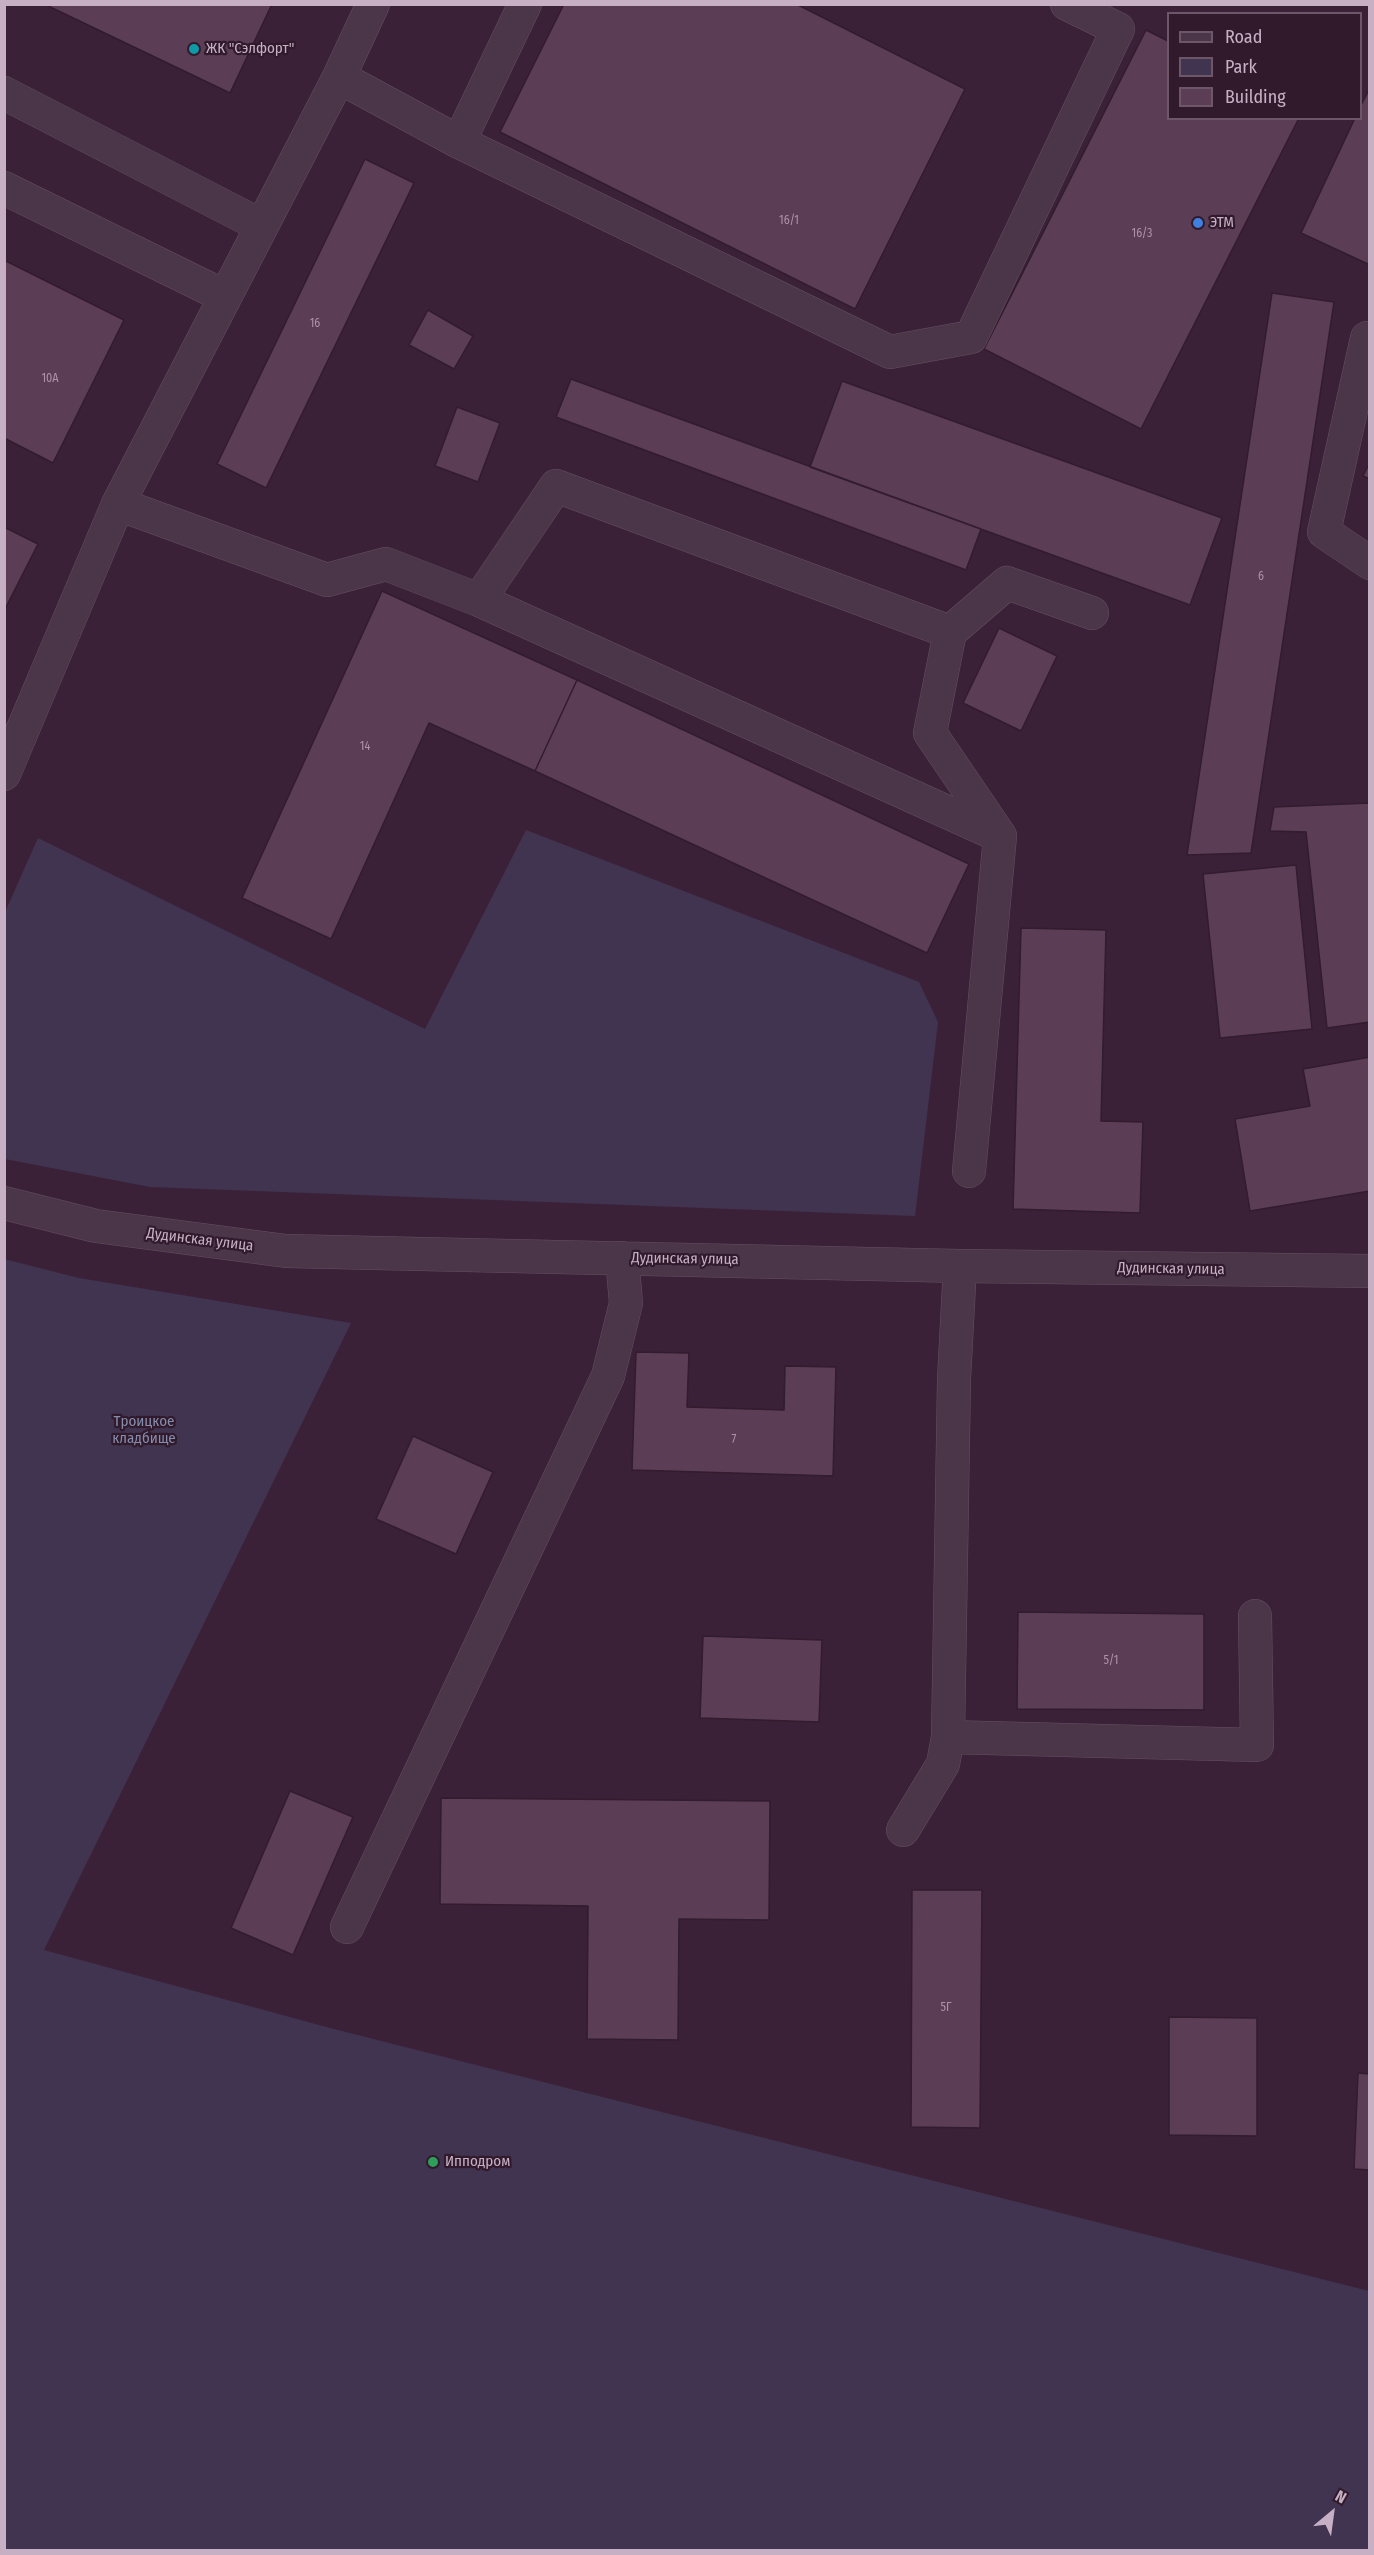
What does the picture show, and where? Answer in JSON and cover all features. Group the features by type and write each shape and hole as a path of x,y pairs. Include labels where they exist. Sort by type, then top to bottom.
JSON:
{"street":[{"path":"4,774 118,504 260,225 339,77 373,4"},
{"path":"459,142 525,4"},
{"path":"339,77 459,142 890,352 971,337 1119,29 1067,4"},
{"path":"4,93 260,225"},
{"path":"4,188 224,296"},
{"path":"1367,338 1324,532 1370,563"},
{"path":"479,600 556,486 950,632"},
{"path":"118,504 327,579 386,564 479,600 1000,836"},
{"path":"969,1172 1000,836 930,733 950,632 1007,583 1092,613"},
{"name":"Дудинская улица","path":"4,1203 96,1226 286,1251 960,1266 1370,1272"},
{"path":"347,1927 608,1376 626,1303 622,1258"},
{"path":"903,1830 943,1764 948,1737 954,1379 960,1266"},
{"path":"948,1737 1257,1746 1255,1616"}],"green space":[{"path":"526,830 919,982 938,1022 915,1216 150,1187 5,1159 5,912 38,838 425,1029"},
{"name":"Ипподром","path":"4,1259 79,1278 351,1323 44,1950 330,2028 1369,2291 1369,2550 5,2550"}],"building":[{"name":"ЖК \"Сэлфорт\"","path":"44,4 272,4 230,93"},
{"path":"564,4 796,4 965,89 855,309 500,132"},
{"path":"1146,30 1167,40 1167,120 1298,120 1141,429 984,349"},
{"path":"1370,88 1370,265 1301,233 1354,120 1362,120 1362,103"},
{"path":"365,159 414,183 266,488 217,464"},
{"path":"4,260 124,320 53,463 4,438"},
{"path":"1272,293 1334,302 1251,853 1187,855"},
{"path":"428,310 473,336 454,369 409,345"},
{"path":"571,379 981,529 966,570 556,417"},
{"path":"842,381 1222,518 1190,605 810,467"},
{"path":"457,407 500,423 478,482 435,466"},
{"path":"1370,462 1370,479 1363,476"},
{"path":"4,527 38,544 4,611"},
{"path":"382,591 577,680 535,771 429,723 331,939 242,898"},
{"path":"999,628 1057,656 1021,731 963,703"},
{"path":"577,680 969,864 927,953 535,771"},
{"path":"1370,803 1370,1022 1327,1028 1306,832 1270,831 1274,807"},
{"path":"1296,865 1312,1029 1220,1038 1203,874"},
{"path":"1021,928 1106,930 1101,1121 1143,1122 1140,1213 1013,1209"},
{"path":"1370,1057 1370,1191 1250,1211 1235,1119 1310,1106 1303,1069"},
{"path":"636,1352 689,1353 687,1407 784,1410 785,1366 836,1367 833,1476 632,1470"},
{"path":"413,1436 493,1472 456,1554 376,1519"},
{"path":"1018,1612 1204,1614 1204,1710 1017,1709"},
{"path":"703,1636 822,1640 819,1722 700,1718"},
{"path":"290,1791 353,1817 293,1955 231,1928"},
{"path":"441,1798 770,1801 769,1920 679,1919 678,2040 587,2039 588,1906 440,1904"},
{"path":"912,1890 982,1890 980,2128 911,2127"},
{"path":"1169,2017 1257,2018 1257,2136 1169,2135"},
{"path":"1358,2073 1370,2074 1370,2170 1354,2169"}],"place":[{"name":"ЖК \"Сэлфорт\"","path":"194,49"},
{"name":"ЭТМ","path":"1198,223"},
{"name":"Ипподром","path":"433,2162"}],"park label":[{"name":"Троицкое кладбище","path":"144,1430"}]}
